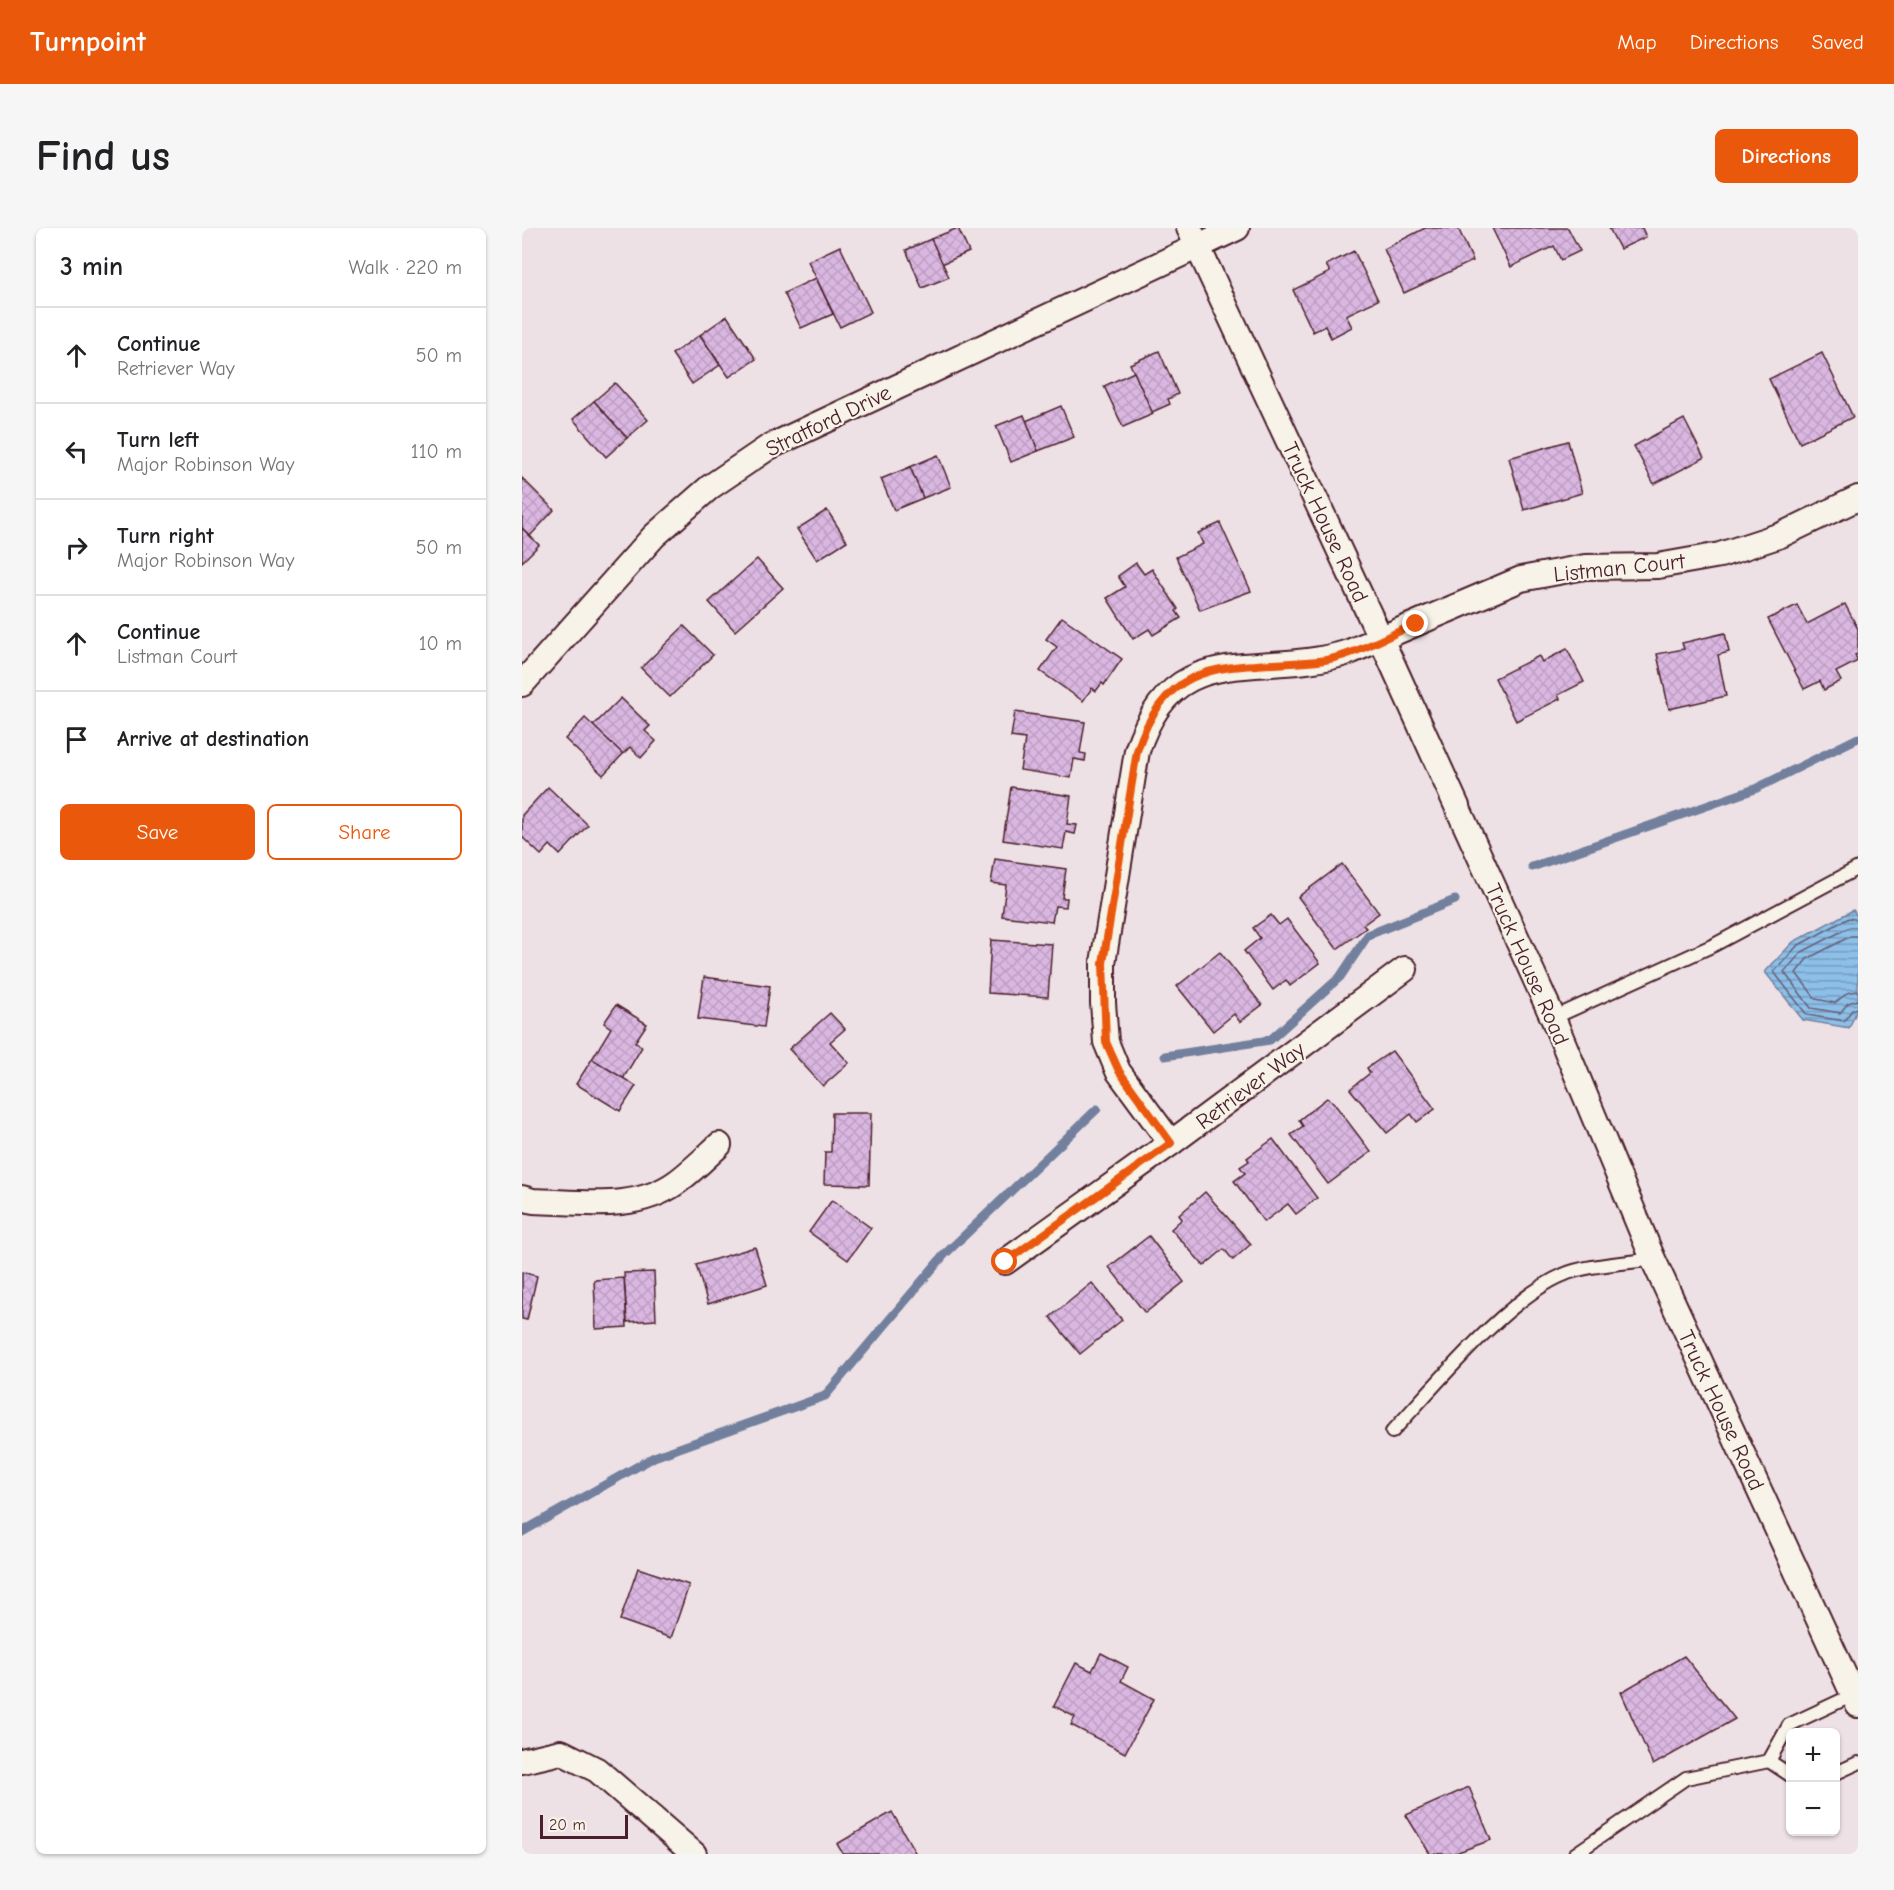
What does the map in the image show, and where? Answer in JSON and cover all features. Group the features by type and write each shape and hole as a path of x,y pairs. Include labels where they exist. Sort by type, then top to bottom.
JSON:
{"street":[{"name":"Stratford Drive","path":"522,684 654,536 710,488 769,447 1193,238 1237,228"},
{"name":"Truck House Road","path":"1193,238 1381,639 1553,1018 1653,1259 1856,1700"},
{"name":"Listman Court","path":"1171,1143 1119,1071 1106,1042 1103,963 1137,751 1145,726 1156,706 1174,689 1196,675 1217,668 1320,661 1381,639 1521,579 1585,567 1658,566 1720,555 1781,536 1858,498"},
{"name":"Retriever Way","path":"1005,1262 1171,1143 1405,969"},
{"path":"522,1198 533,1201 628,1203 654,1195 676,1183 719,1146"},
{"path":"522,1761 561,1752 597,1770 694,1854"}],"lane":[{"path":"1553,1018 1714,945 1858,868"},
{"path":"1392,1432 1450,1370 1531,1292 1565,1274 1653,1259"},
{"path":"1769,1761 1789,1725 1856,1700"},
{"path":"1575,1854 1686,1778 1769,1761 1786,1772"},
{"path":"1840,1771 1858,1763"}],"water":[{"path":"1853,910 1858,917 1858,1008 1849,1028 1803,1020 1765,972 1793,942"}],"building":[{"path":"958,228 969,252 942,264 931,239"},
{"path":"1425,228 1458,228 1473,261 1404,293 1384,249"},
{"path":"1492,228 1568,228 1580,251 1561,260 1554,246 1511,267"},
{"path":"1609,228 1642,228 1646,237 1620,249"},
{"path":"931,239 949,277 922,288 906,250"},
{"path":"840,246 871,312 840,327 808,261"},
{"path":"1354,251 1378,300 1346,315 1352,327 1331,338 1325,326 1313,332 1293,290 1330,272 1326,265"},
{"path":"816,278 833,314 801,328 784,293"},
{"path":"727,316 756,359 729,377 700,335"},
{"path":"700,335 720,365 692,384 672,354"},
{"path":"1159,351 1178,394 1168,399 1170,404 1152,412 1130,364"},
{"path":"1822,353 1853,417 1800,443 1769,379"},
{"path":"1134,372 1153,414 1123,427 1104,386"},
{"path":"615,383 648,420 627,438 594,401"},
{"path":"594,401 627,438 606,457 573,419"},
{"path":"1061,406 1074,437 1038,451 1026,421"},
{"path":"1024,415 1038,451 1011,462 996,426"},
{"path":"1684,419 1704,458 1654,484 1634,446"},
{"path":"1568,441 1582,493 1524,510 1509,458"},
{"path":"938,455 951,487 923,498 910,467"},
{"path":"910,467 923,498 894,510 881,479"},
{"path":"522,478 554,510 530,536 522,528"},
{"path":"827,510 847,541 817,560 797,529"},
{"path":"1220,523 1251,591 1200,610 1176,557 1203,544 1198,533"},
{"path":"522,528 539,545 522,562"},
{"path":"757,559 783,588 735,631 709,602"},
{"path":"1136,563 1144,574 1152,569 1178,609 1176,611 1181,618 1153,635 1149,629 1133,639 1107,598 1125,587 1118,576"},
{"path":"1845,604 1858,629 1858,654 1855,655 1858,661 1836,672 1841,681 1824,690 1820,681 1804,689 1768,619 1797,605 1807,624"},
{"path":"1062,617 1122,659 1104,685 1102,683 1096,691 1092,688 1083,701 1040,671 1057,647 1046,639"},
{"path":"684,626 713,655 670,697 641,668"},
{"path":"1725,633 1729,652 1718,655 1726,696 1669,709 1657,654 1684,649 1682,643"},
{"path":"1567,649 1584,682 1558,695 1560,699 1516,721 1495,678 1539,656 1542,662"},
{"path":"621,698 650,726 645,731 656,741 641,758 630,747 623,754 593,726"},
{"path":"1015,712 1085,722 1080,753 1086,754 1085,761 1074,759 1071,778 1020,770 1025,739 1011,737"},
{"path":"585,718 623,754 603,775 565,739"},
{"path":"548,787 588,825 560,855 550,845 541,855 522,837 522,815"},
{"path":"1011,787 1071,796 1067,824 1077,825 1075,834 1066,832 1063,849 1003,840"},
{"path":"995,859 1066,869 1062,898 1067,898 1066,907 1055,906 1052,922 1002,916 1006,885 991,883"},
{"path":"1342,864 1379,913 1363,925 1366,928 1337,949 1298,897"},
{"path":"1271,915 1279,925 1287,919 1320,963 1290,986 1286,980 1273,990 1244,951 1260,938 1253,928"},
{"path":"991,940 1052,944 1048,997 988,993"},
{"path":"1220,952 1262,1005 1240,1022 1234,1014 1213,1031 1177,986"},
{"path":"704,977 770,986 764,1027 698,1019"},
{"path":"616,1005 647,1024 635,1042 642,1047 623,1079 592,1059 611,1028 604,1023"},
{"path":"830,1013 845,1029 830,1042 849,1063 823,1086 789,1049"},
{"path":"1392,1051 1435,1109 1417,1122 1411,1114 1387,1133 1350,1089 1370,1073 1367,1068"},
{"path":"592,1059 636,1086 620,1111 576,1084"},
{"path":"1327,1098 1333,1102 1371,1152 1328,1184 1291,1135 1303,1126 1299,1120"},
{"path":"832,1113 871,1113 869,1185 824,1184 825,1152 831,1152"},
{"path":"1273,1139 1317,1198 1296,1214 1288,1204 1264,1222 1234,1181 1245,1173 1240,1167 1249,1161 1247,1158"},
{"path":"1205,1192 1251,1244 1233,1260 1224,1249 1204,1266 1171,1229 1182,1219 1179,1215"},
{"path":"832,1200 871,1228 848,1260 809,1232"},
{"path":"1149,1236 1184,1282 1145,1313 1109,1267"},
{"path":"755,1247 767,1285 708,1304 696,1265"},
{"path":"522,1272 537,1276 527,1320 522,1319"},
{"path":"654,1272 656,1320 627,1322 624,1273"},
{"path":"624,1278 627,1327 596,1329 594,1280"},
{"path":"1092,1283 1122,1320 1080,1354 1050,1317"},
{"path":"638,1568 689,1585 671,1638 620,1620"},
{"path":"1101,1653 1128,1667 1121,1681 1154,1699 1125,1753 1071,1725 1075,1717 1054,1706 1076,1663 1092,1671"},
{"path":"1684,1656 1735,1719 1653,1765 1621,1692"},
{"path":"1469,1787 1491,1840 1453,1854 1430,1854 1406,1815"},
{"path":"892,1812 916,1854 843,1854 837,1844"}],"waterway":[{"path":"1532,867 1755,789 1858,738"},
{"path":"1165,1056 1270,1040 1340,977 1368,935 1455,900"},
{"path":"522,1532 654,1457 825,1396 944,1255 1097,1109"}],"route":[{"path":"1005,1262 1171,1143 1119,1071 1106,1042 1103,1003 1103,963 1137,751 1145,726 1156,706 1174,689 1196,675 1217,668 1320,661 1349,652 1416,624"}]}
